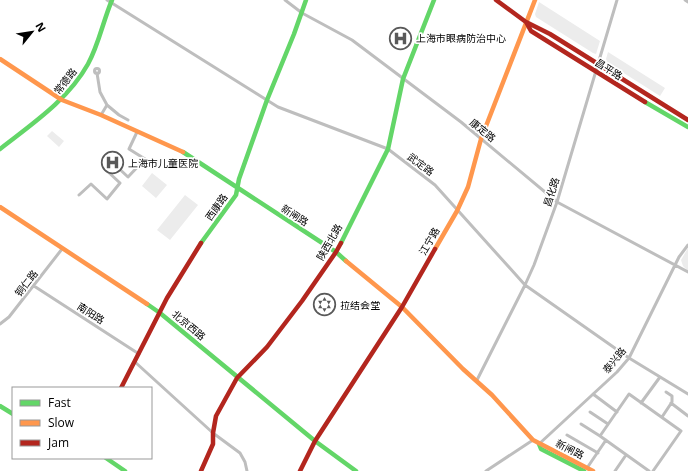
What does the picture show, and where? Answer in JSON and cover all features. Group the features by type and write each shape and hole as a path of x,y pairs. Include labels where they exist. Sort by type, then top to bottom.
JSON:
{"main road":[{"name":"西康路","path":"122,387 167,298 193,255 236,195 236,187 267,100 306,0"},
{"name":"陕西北路","path":"201,471 214,444 213,432 216,416 237,378 267,347 302,301 336,252 388,149 403,79 434,0"},
{"name":"昌平路","path":"496,0 526,22 550,34 688,120"},
{"name":"江宁路","path":"300,471 315,441 402,307 457,211 468,186 481,139 535,0"},
{"name":"常德路","path":"0,149 62,100 76,84 89,63 110,1"},
{"name":"昌平路","path":"526,22 531,30 596,72 688,127"},
{"name":"新闸路","path":"0,59 62,100 101,115 180,150 336,252 402,307 454,361 492,395 538,444 540,449 593,471"},
{"name":"北京西路","path":"0,207 160,313 315,441 356,471"},
{"path":"0,406 12,413"},
{"path":"107,459 125,471"}],"street":[{"name":"康定路","path":"285,0 302,13 352,40 481,139 557,202 688,272"},
{"name":"昌化路","path":"477,380 534,265 557,202 617,0"},
{"name":"武定路","path":"110,1 278,107 388,149 432,182 525,285 629,358 688,394"},
{"path":"97,73 100,92 107,105 118,115 128,120"},
{"path":"101,115 107,105"},
{"path":"79,195 91,184 107,199 120,183 105,169 112,162 128,178 145,159 129,149 137,132"},
{"name":"泰兴路","path":"538,444 617,372 629,358 675,264 688,245"},
{"name":"铜仁路","path":"0,324 9,317 62,249"},
{"name":"南阳路","path":"34,286 139,354"},
{"path":"135,362 213,432 240,453 245,462 247,471"},
{"path":"641,402 660,377"},
{"path":"662,417 671,404 672,396 666,392"},
{"path":"593,394 617,412"},
{"path":"600,436 629,394 681,431 653,471"},
{"path":"671,404 688,416"},
{"path":"590,412 608,424"},
{"path":"581,424 649,471"},
{"path":"567,435 598,453"},
{"path":"486,471 533,440"},
{"path":"586,469 606,440"},
{"path":"615,471 626,455"}],"shaded area":[{"path":"539,2 600,41 596,54 536,17 535,14"},
{"path":"608,52 665,88 660,96 608,63 606,59"},
{"path":"52,131 64,141 59,147 47,136"},
{"path":"152,173 167,185 156,198 142,186"},
{"path":"185,195 198,205 170,240 157,230"},
{"path":"688,248 688,271 683,266 681,260"}],"traffic: fast":[{"path":"0,149 37,121 60,100 80,77 95,49 112,0"},
{"path":"201,243 236,195 239,179 267,100 306,0"},
{"path":"341,243 388,149 403,79 434,0"},
{"path":"645,102 688,127"},
{"path":"183,152 336,252 346,261"},
{"path":"147,304 160,313 315,441 356,471"},
{"path":"0,406 12,413"},
{"path":"539,444 541,449 584,471"},
{"path":"107,459 125,471"}],"traffic: slow":[{"path":"435,249 457,211 468,187 481,139 535,0"},
{"path":"0,59 62,100 101,115 183,152"},
{"path":"0,207 147,304"},
{"path":"346,261 402,307 463,369 492,395 533,440 593,471"}],"traffic: jam":[{"path":"496,0 526,22 550,34 688,120"},
{"path":"526,22 531,31 645,102"},
{"path":"122,387 167,298 201,243"},
{"path":"201,471 213,444 216,416 237,378 267,347 302,301 341,243"},
{"path":"300,471 315,441 402,307 435,249"}],"place":[{"name":"上海市眼病防治中心","path":"400,38"},
{"name":"上海市儿童医院","path":"112,163"},
{"name":"拉结会堂","path":"324,305"}]}
